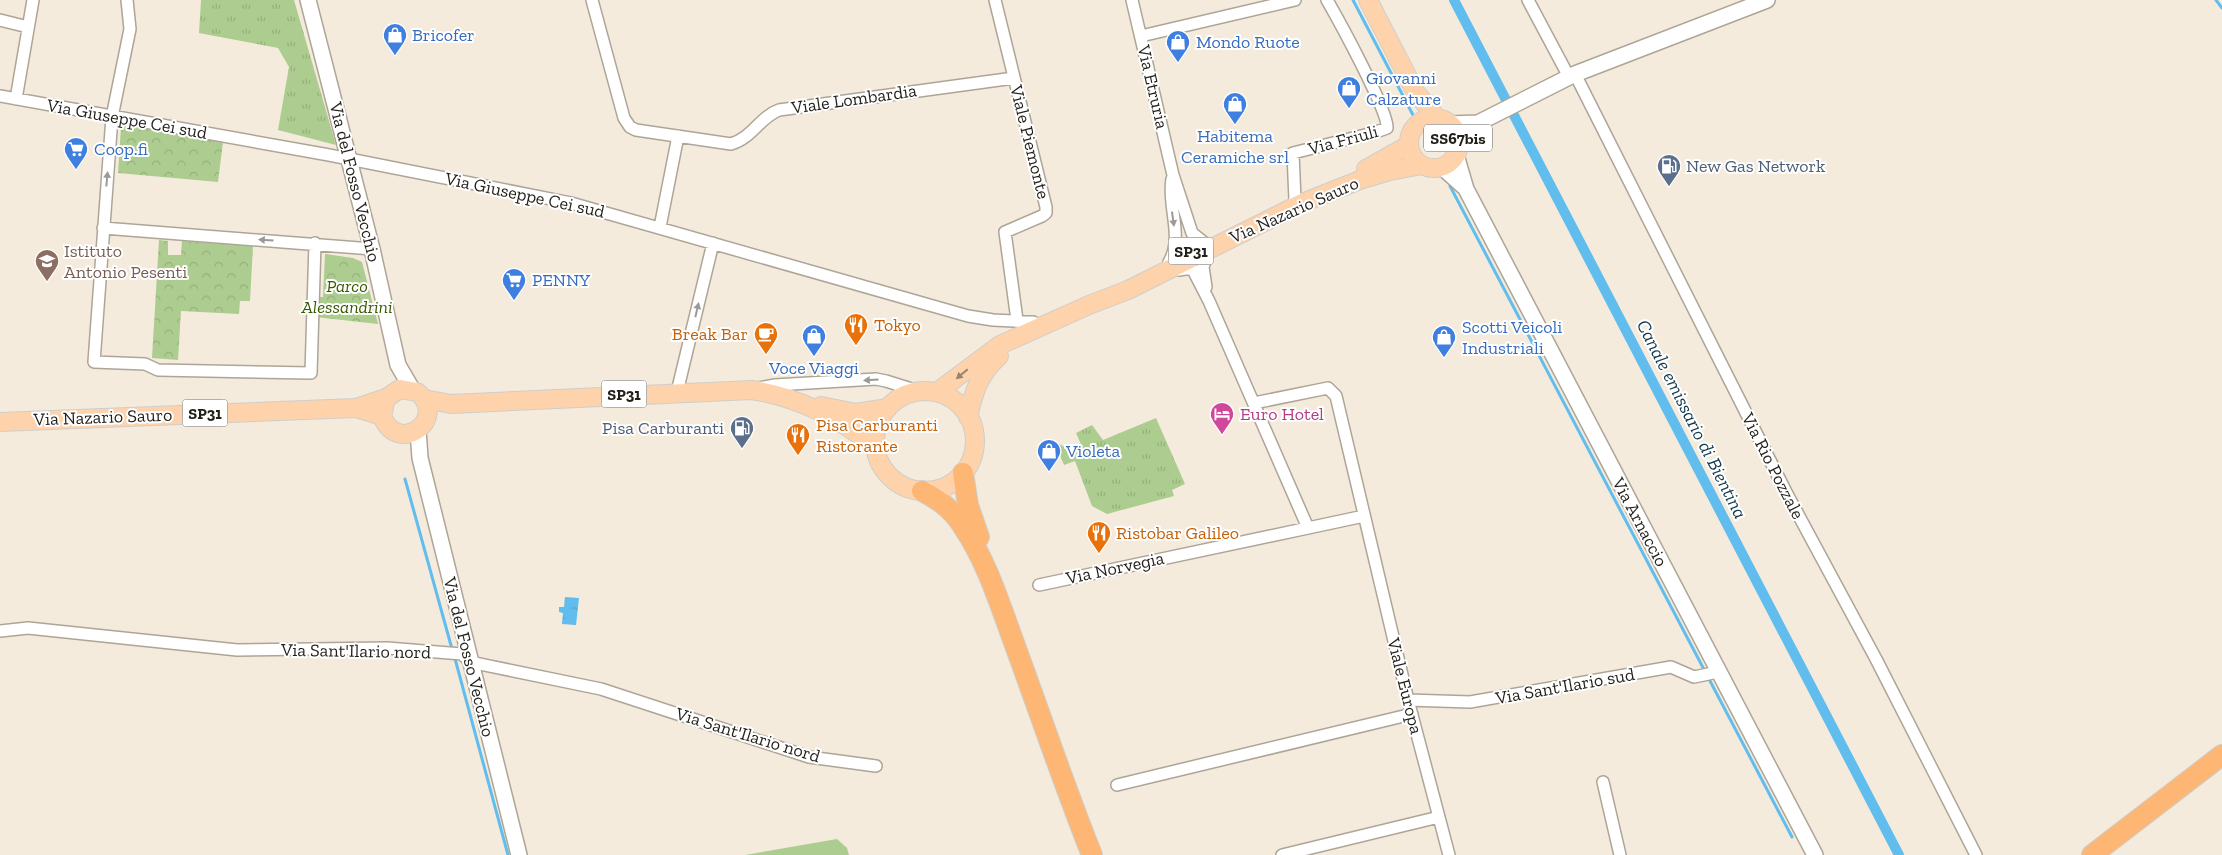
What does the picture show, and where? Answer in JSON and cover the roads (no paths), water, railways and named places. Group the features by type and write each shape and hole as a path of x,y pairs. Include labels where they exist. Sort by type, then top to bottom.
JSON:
{"highway":[{"path":"964,473 968,505 974,525 1021,638 1098,855"},
{"path":"922,491 945,505 958,519 987,572 1092,855"},
{"path":"2113,855 2222,755"},
{"path":"2092,855 2222,771"}],"main road":[{"name":"Via del Fosso Vecchio","path":"308,0 372,249 398,365 420,408 420,458 466,658 519,855"},
{"name":"SS67bis","path":"1368,0 1416,93 1436,122 1457,134 1457,149 1449,163 1442,167 1432,168 1422,165 1412,156 1409,145 1413,130 1436,122"},
{"path":"1457,149 1481,122 1532,95 1572,76 1761,1"},
{"path":"1436,122 1481,122"},
{"name":"Via Nazario Sauro","path":"1089,305 1110,298 1145,282 1295,200 1385,160 1409,145"},
{"name":"Via Arnaccio","path":"1457,149 1466,189 1715,672 1815,855"},
{"name":"Via Nazario Sauro","path":"937,392 990,351 1089,305 1169,262 1208,247 1324,194 1384,173 1422,165"},
{"name":"Via Arnaccio","path":"1442,167 1466,189"},
{"name":"Via Nazario Sauro","path":"968,417 974,389 980,377 990,364 1018,339"},
{"name":"Via del Fosso Vecchio","path":"390,395 398,365"},
{"name":"Via Nazario Sauro","path":"0,422 356,408 390,395 420,408 451,404 752,390 773,393 796,401 856,431 875,446"},
{"name":"Via Nazario Sauro","path":"922,491 907,487 894,480 880,461 875,446 877,426 888,408 903,396 918,391 937,392 959,404 968,417 973,430 974,445 971,459 964,473"},
{"path":"382,416 390,395"},
{"name":"Via Nazario Sauro","path":"796,401 856,413 888,408"},
{"name":"Via Nazario Sauro","path":"356,408 382,416 389,428 400,434 408,434 420,408"},
{"name":"Via del Fosso Vecchio","path":"400,434 420,458"},
{"path":"922,491 945,487 964,473"}],"street":[{"path":"16,99 33,0"},
{"path":"127,0 130,29 112,117 94,362 145,364 158,370 310,373 314,243"},
{"name":"Viale Lombardia","path":"592,0 627,123 636,130 731,144 746,138 770,114 779,110 1014,78"},
{"name":"Viale Piemonte","path":"995,0 1046,212 1005,232 1017,320"},
{"name":"Via Etruria","path":"1132,0 1173,175 1192,233 1208,247"},
{"path":"1141,36 1295,0"},
{"name":"Via Friuli","path":"1295,200 1292,153 1374,133 1387,128 1388,122 1327,0"},
{"name":"Via Rio Pozzale","path":"1528,0 1572,76 1781,484 1876,659 1976,855"},
{"path":"0,20 28,27"},
{"name":"Via Giuseppe Cei sud","path":"0,96 329,155 571,203 968,316 993,320 1034,322 1041,327"},
{"path":"660,227 678,136"},
{"name":"Via Etruria","path":"1169,262 1176,242 1170,197 1173,175"},
{"path":"103,228 372,249"},
{"path":"677,392 713,243"},
{"path":"1208,247 1203,267 1210,301"},
{"path":"1145,282 1190,267 1194,271 1210,301 1308,528 1364,516"},
{"name":"Via Nazario Sauro","path":"752,390 775,385 876,379 918,391"},
{"name":"Viale Europa","path":"1254,403 1328,388 1336,396 1408,700 1449,855"},
{"name":"Via Norvegia","path":"1039,585 1308,528"},
{"name":"Via Sant'Ilario nord","path":"0,631 28,628 238,650 387,648 444,652 601,689 809,757 876,766"},
{"name":"Via Sant'Ilario sud","path":"1408,700 1470,702 1671,666 1694,677 1715,672"},
{"path":"1117,785 1412,714"},
{"path":"1603,782 1620,855"},
{"path":"1282,855 1299,853 1439,817"}],"water":[{"path":"565,597 579,598 576,625 562,624 563,613 559,612 559,607 564,607"}],"waterway":[{"path":"1353,0 1413,115"},
{"name":"Canale emissario di Bientina","path":"1454,0 1899,855"},
{"path":"2216,0 2222,8"},
{"path":"1450,186 1792,837"},
{"path":"405,479 452,649"},
{"path":"454,655 508,855"}],"place":[{"name":"Bricofer","path":"395,56"},
{"name":"Mondo Ruote","path":"1178,63"},
{"name":"Giovanni Calzature","path":"1349,109"},
{"name":"Habitema Ceramiche srl","path":"1235,125"},
{"name":"Coop.fi","path":"76,170"},
{"name":"New Gas Network","path":"1669,187"},
{"name":"Istituto Antonio Pesenti","path":"47,282"},
{"name":"PENNY","path":"514,301"},
{"name":"Tokyo","path":"856,346"},
{"name":"Break Bar","path":"766,355"},
{"name":"Voce Viaggi","path":"814,357"},
{"name":"Scotti Veicoli Industriali","path":"1444,358"},
{"name":"Euro Hotel","path":"1222,435"},
{"name":"Pisa Carburanti","path":"742,449"},
{"name":"Pisa Carburanti Ristorante","path":"798,456"},
{"name":"Violeta","path":"1049,472"},
{"name":"Ristobar Galileo","path":"1099,554"}],"park label":[{"name":"Parco Alessandrini","path":"347,296"}]}
